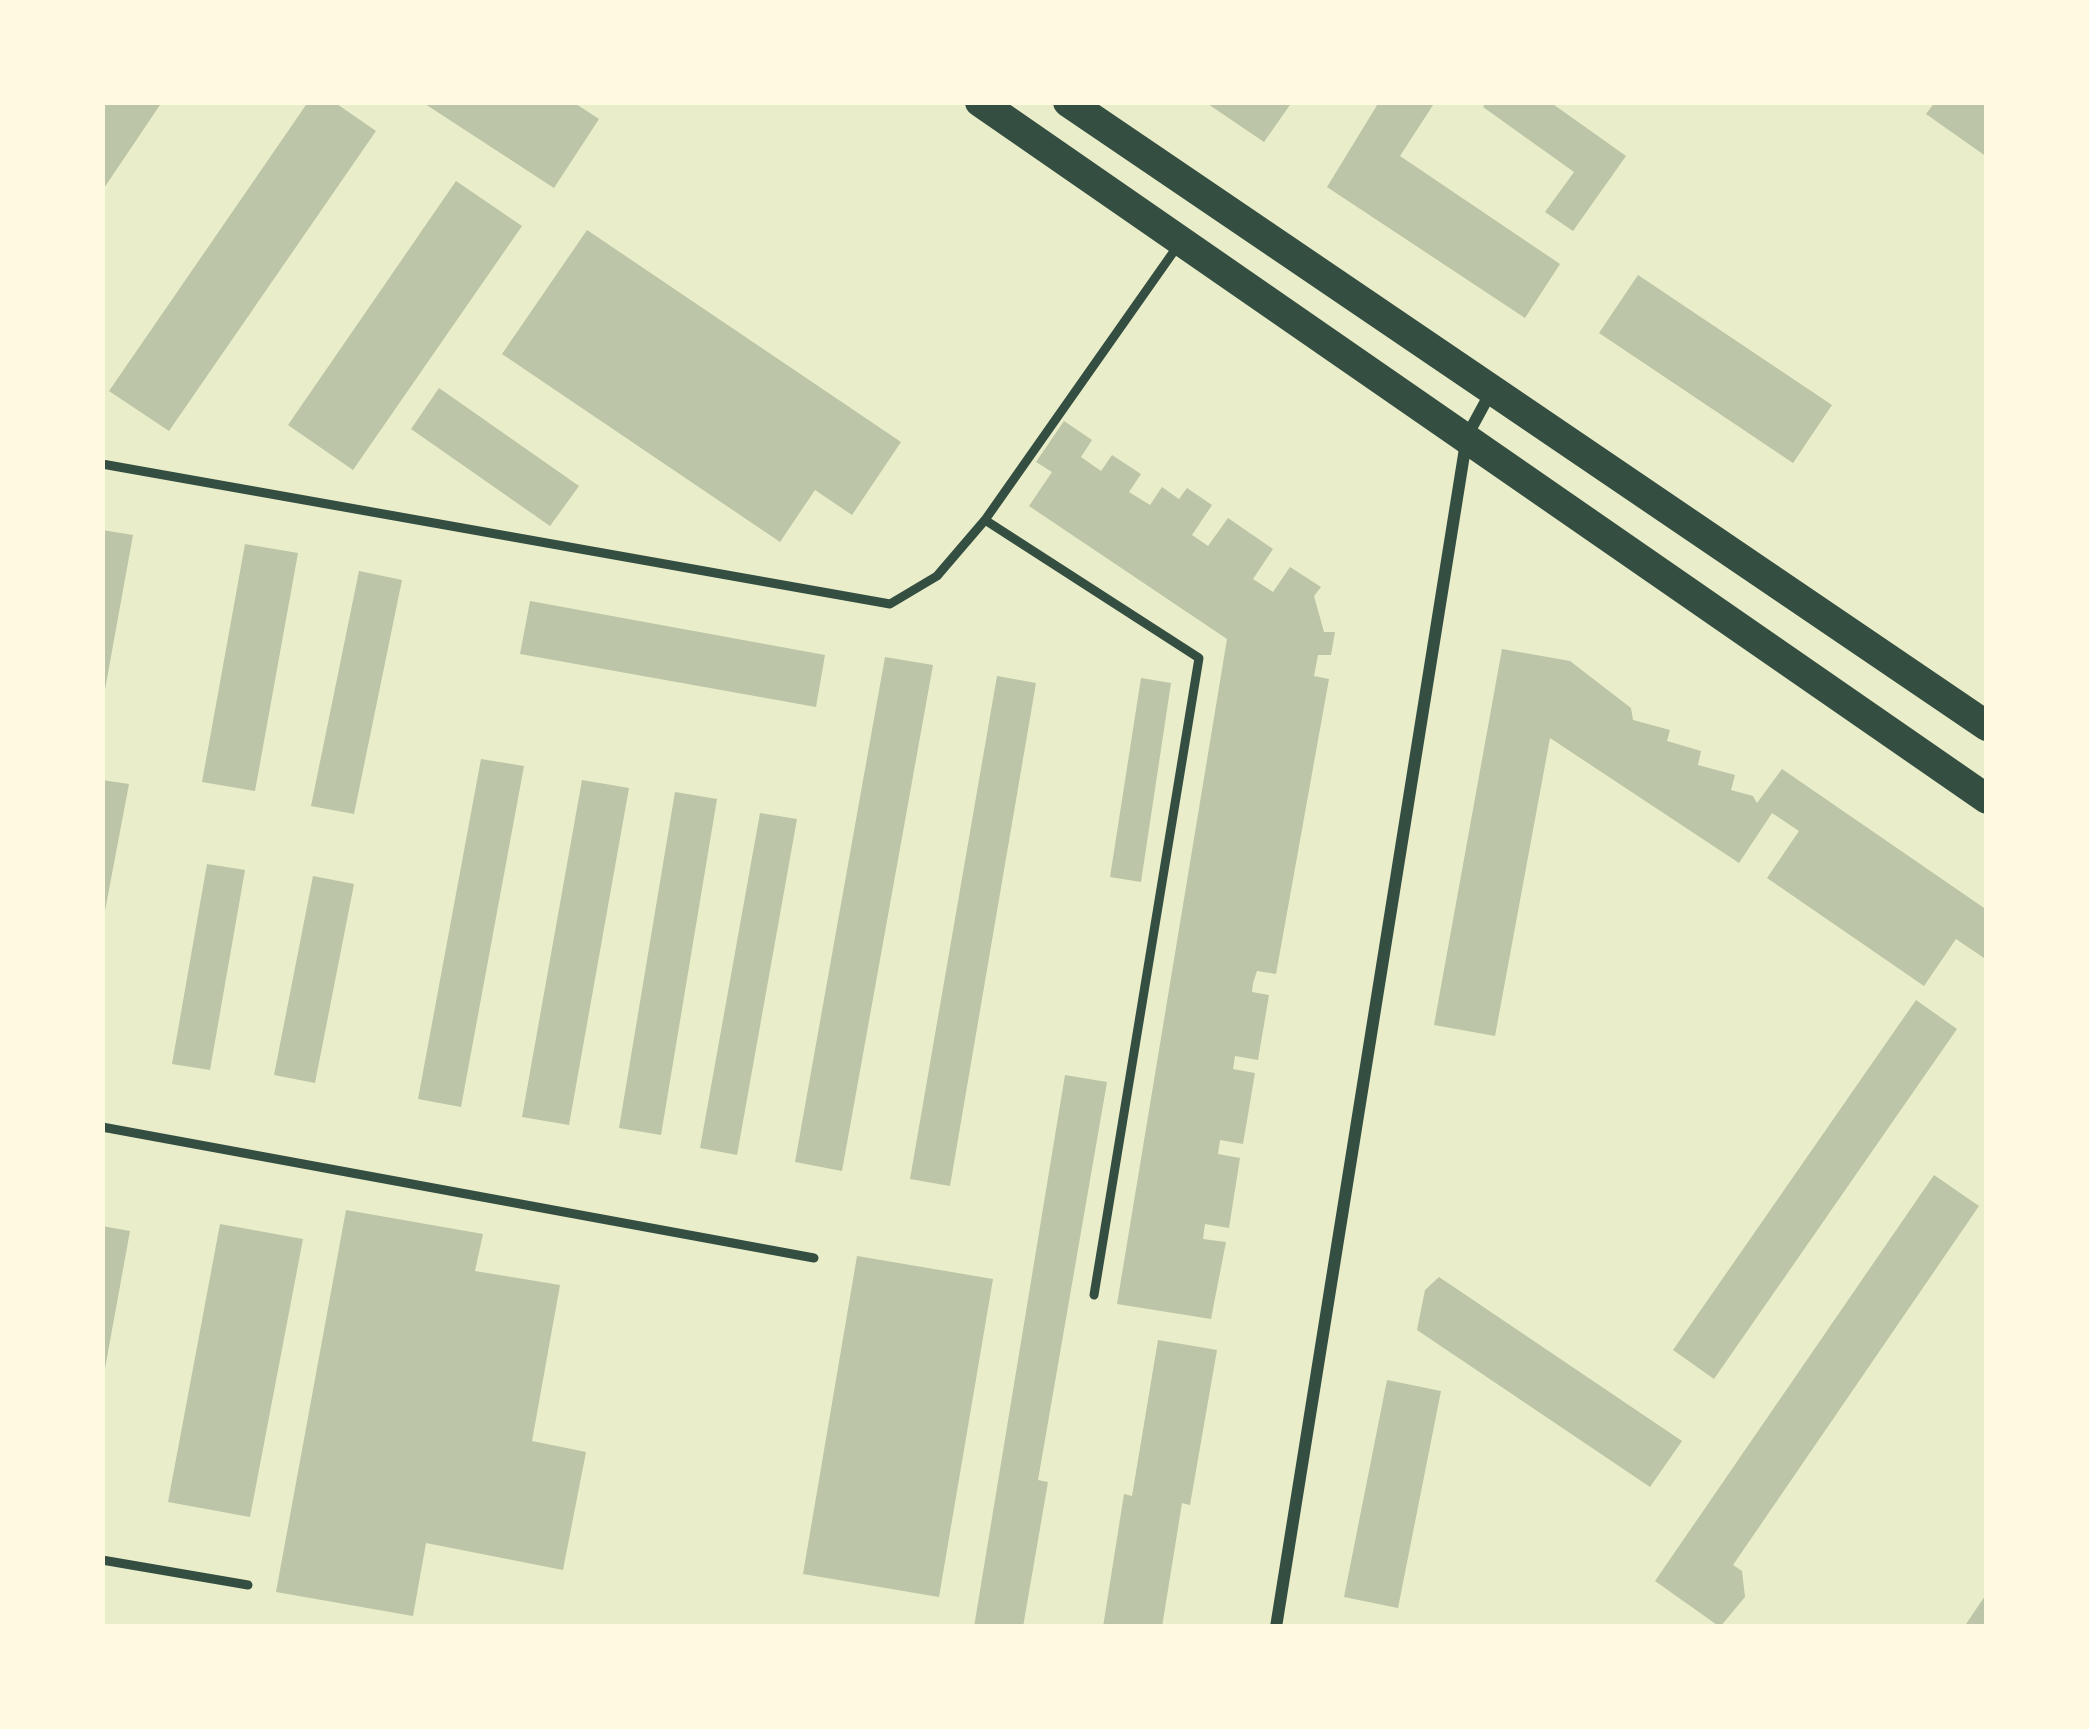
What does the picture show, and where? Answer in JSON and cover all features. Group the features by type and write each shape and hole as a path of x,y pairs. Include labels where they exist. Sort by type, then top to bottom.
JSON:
{"main road":[{"path":"980,102 1987,799"},
{"path":"1068,102 1987,726"}],"street":[{"path":"1276,1627 1467,436 1492,389"}],"lane":[{"path":"102,464 890,604 937,576 986,520 1182,240"},
{"path":"986,520 1198,658 1094,1295"},
{"path":"102,1127 814,1258"},
{"path":"102,1561 248,1585"}],"building":[{"path":"102,102 162,102 102,191"},
{"path":"308,102 334,102 376,131 169,431 109,391"},
{"path":"422,102 573,102 599,119 554,188"},
{"path":"1205,102 1292,102 1264,142"},
{"path":"1379,102 1435,102 1400,156 1560,264 1525,318 1327,187"},
{"path":"1486,102 1550,102 1626,156 1573,231 1545,212 1574,172 1483,107"},
{"path":"1935,102 1987,102 1987,157 1926,114"},
{"path":"456,181 522,226 353,470 288,425"},
{"path":"587,230 901,442 852,515 815,490 780,542 502,354"},
{"path":"1638,275 1832,405 1793,463 1599,333"},
{"path":"439,388 579,486 550,526 411,429"},
{"path":"1064,421 1092,440 1081,457 1101,471 1112,455 1141,474 1129,492 1150,505 1162,487 1179,499 1187,488 1212,505 1192,535 1208,546 1228,518 1273,549 1253,579 1273,592 1290,567 1321,587 1314,596 1324,632 1335,632 1331,655 1318,655 1314,676 1329,679 1276,974 1257,971 1253,983 1252,992 1269,995 1258,1060 1235,1056 1233,1069 1255,1073 1243,1144 1220,1140 1218,1154 1240,1158 1229,1228 1205,1224 1203,1239 1226,1242 1211,1319 1117,1304 1227,639 1029,506 1052,472 1036,462"},
{"path":"102,530 133,535 104,695 102,695"},
{"path":"245,544 298,553 255,791 202,782"},
{"path":"359,571 402,580 354,814 311,806"},
{"path":"530,601 825,655 816,707 520,654"},
{"path":"1502,649 1570,661 1631,708 1633,720 1670,730 1667,741 1701,751 1698,765 1735,775 1731,790 1753,796 1757,803 1782,769 1987,910 1987,960 1956,939 1924,986 1767,878 1799,831 1772,813 1739,863 1550,738 1495,1036 1434,1025"},
{"path":"885,657 933,665 842,1171 795,1162"},
{"path":"997,676 1036,683 950,1186 910,1179"},
{"path":"1141,678 1171,683 1141,882 1110,877"},
{"path":"481,759 524,766 461,1107 418,1099"},
{"path":"102,780 129,784 104,916 102,916"},
{"path":"582,780 629,788 569,1125 522,1117"},
{"path":"675,792 717,799 661,1135 619,1128"},
{"path":"760,813 797,819 737,1155 700,1148"},
{"path":"207,864 245,870 210,1070 172,1064"},
{"path":"313,876 354,884 315,1083 274,1075"},
{"path":"1916,1000 1957,1029 1714,1379 1673,1350"},
{"path":"1065,1075 1107,1082 1038,1480 1048,1482 1023,1627 974,1627"},
{"path":"1934,1175 1979,1206 1733,1565 1742,1571 1745,1597 1720,1627 1655,1581"},
{"path":"346,1210 483,1234 475,1271 560,1285 532,1441 586,1452 563,1570 426,1543 413,1616 276,1592"},
{"path":"220,1224 303,1239 250,1517 168,1502"},
{"path":"102,1226 130,1231 104,1374 102,1373"},
{"path":"857,1256 993,1279 939,1597 803,1574"},
{"path":"1439,1277 1682,1441 1650,1487 1417,1330 1425,1290"},
{"path":"1158,1340 1217,1350 1190,1505 1182,1503 1162,1627 1103,1627 1124,1494 1132,1496"},
{"path":"1387,1380 1441,1391 1398,1608 1344,1597"},
{"path":"1987,1593 1987,1627 1964,1627"}]}
